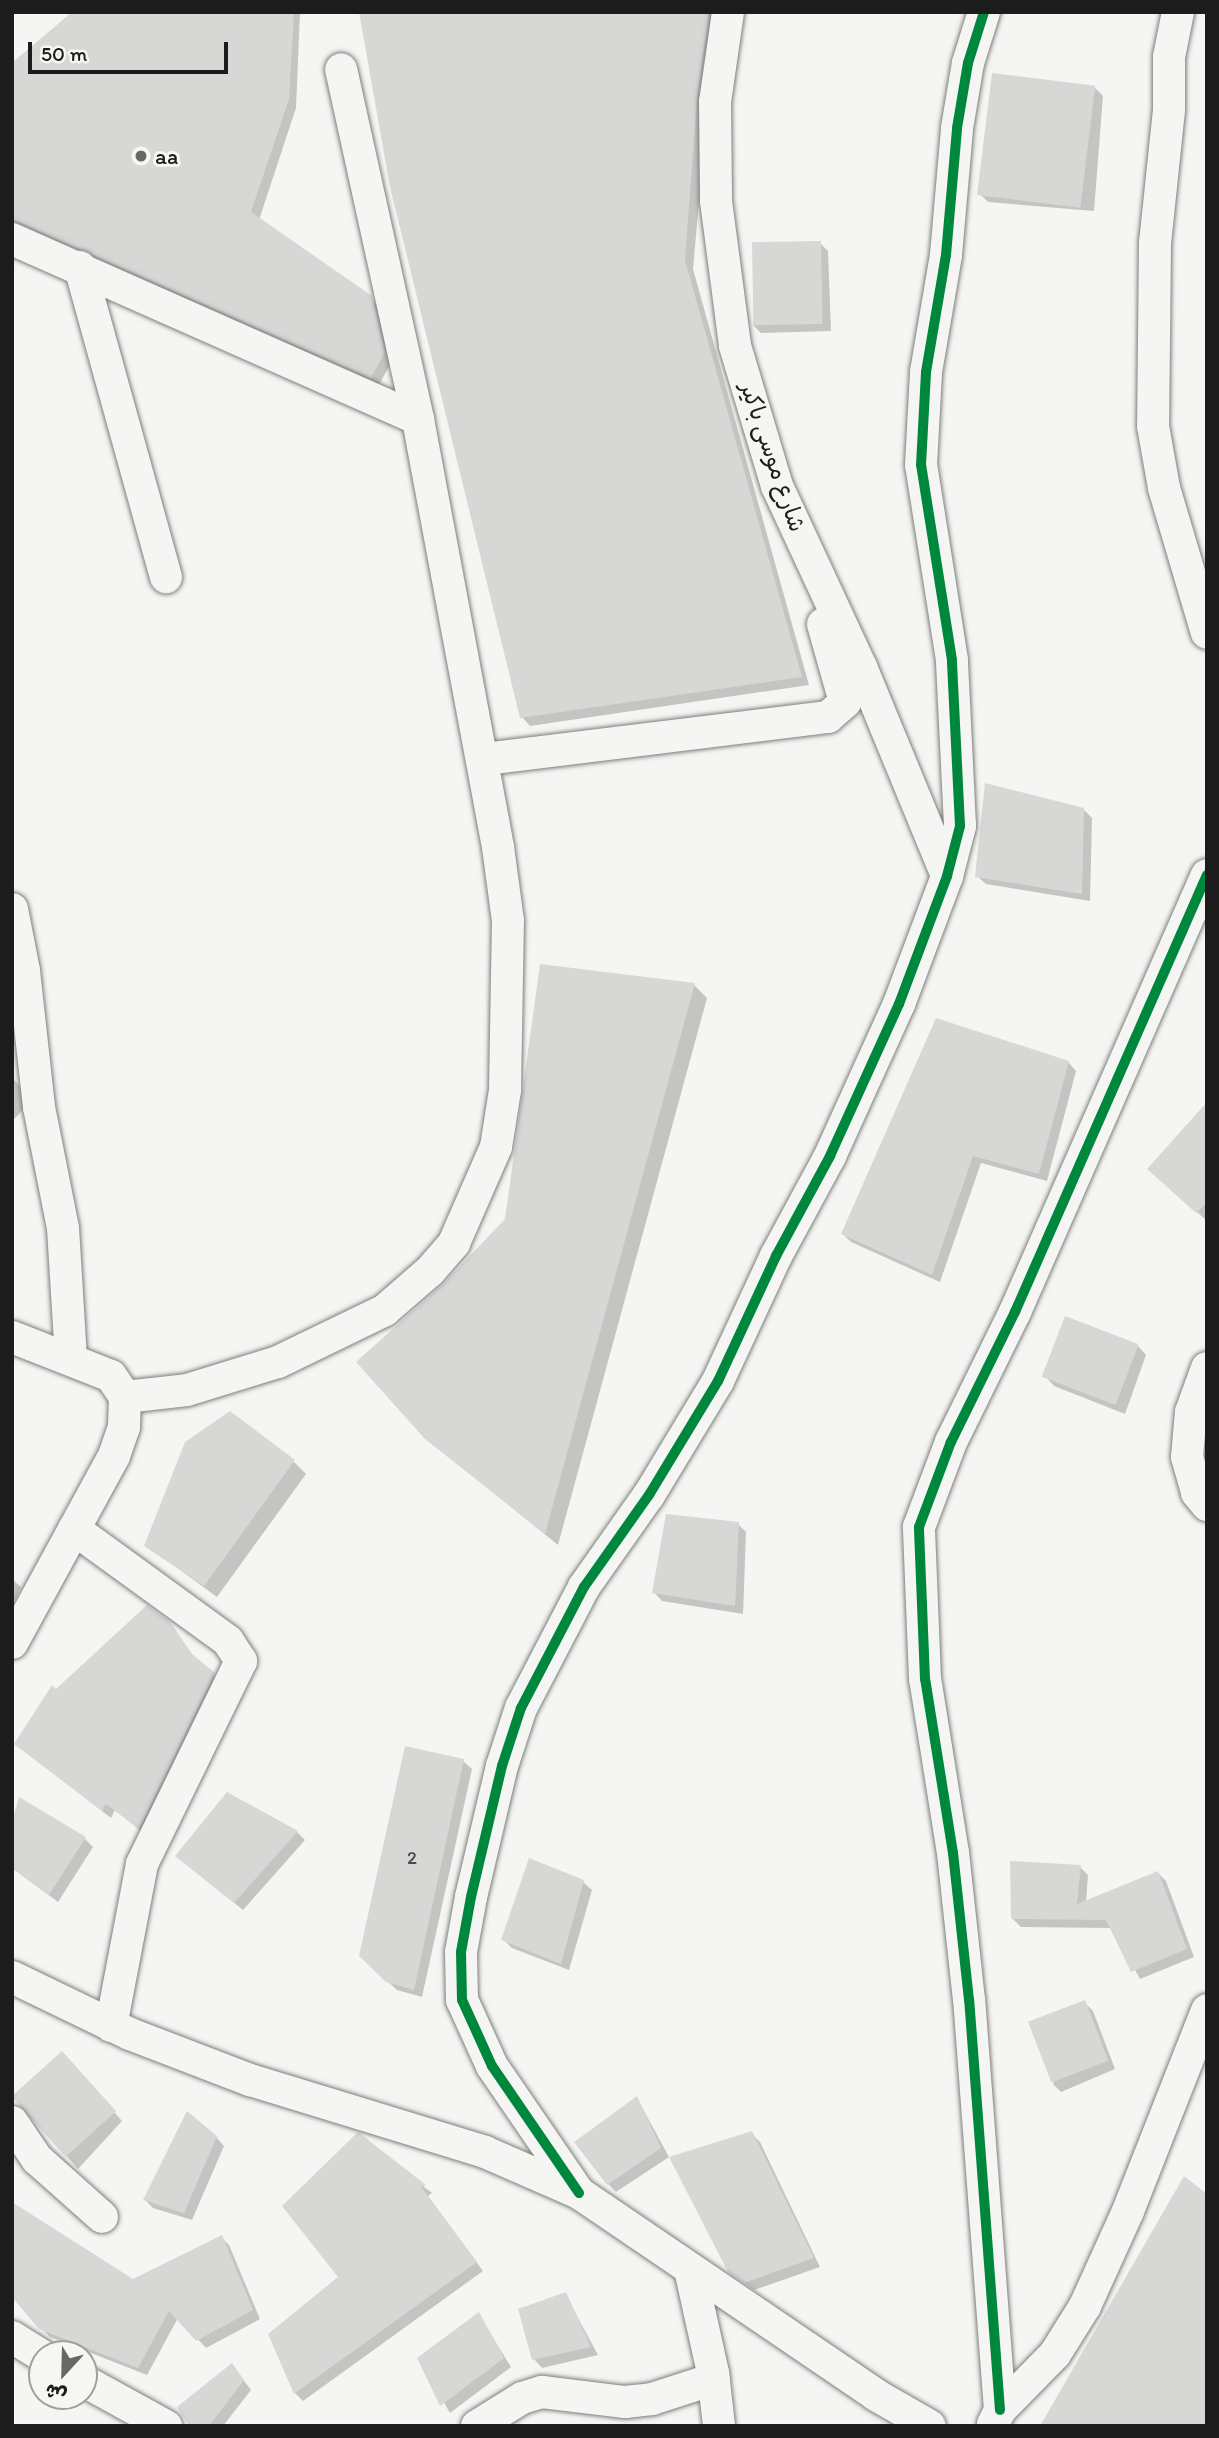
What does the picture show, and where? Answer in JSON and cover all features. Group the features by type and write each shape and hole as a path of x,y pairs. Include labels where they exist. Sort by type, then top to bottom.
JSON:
{"street":[{"name":"شارع موسى باكير","path":"728,12 715,102 716,201 735,346 777,486 947,876"},
{"path":"579,2193 492,2066 462,2000 461,1952 502,1766 521,1708 584,1587 649,1495 718,1381 842,1131 899,1004 947,876 960,826 953,660 921,465 926,372 946,255 957,128 968,63 984,12"},
{"path":"1178,12 1169,57 1169,110 1155,243 1153,426 1164,488 1207,633"},
{"path":"125,1397 187,1390 278,1362 339,1335 385,1310 454,1243 496,1147 505,1090 508,921 485,759 443,568 418,419 341,69"},
{"path":"12,239 418,419"},
{"path":"80,267 166,577"},
{"path":"485,759 828,717 845,702 818,612 816,573"},
{"path":"996,2418 969,2000 953,1853 925,1679 919,1527 951,1441 1015,1312 1207,875"},
{"path":"12,909 24,971 39,1107 64,1228 71,1358"},
{"path":"12,1337 111,1376 125,1397 124,1427 114,1456 12,1643"},
{"path":"1207,1368 1191,1412 1187,1457 1196,1493 1207,1505"},
{"path":"74,1529 228,1641 241,1661 142,1864 111,2026"},
{"path":"12,1977 111,2026 250,2080 485,2152 579,2193 876,2395 930,2426"},
{"path":"996,2418 1055,2354 1085,2306 1128,2211 1207,2010"},
{"path":"12,2122 37,2159 102,2217"},
{"path":"690,2269 714,2379 719,2426"},
{"path":"12,2336 28,2347"},
{"path":"477,2426 542,2392 625,2402 652,2399 714,2379"},
{"path":"98,2389 166,2426"}],"building":[{"name":"aa","path":"72,12 294,12 289,99 251,212 372,296 385,352 371,378 12,219 12,63"},
{"path":"359,12 709,12 697,99 685,260 802,677 520,718 390,187"},
{"path":"992,73 1095,86 1080,208 977,195"},
{"path":"821,241 822,324 753,325 752,242"},
{"path":"985,783 1084,808 1082,894 975,877"},
{"path":"540,964 695,983 545,1534 425,1439 356,1362 442,1285 505,1219"},
{"path":"936,1018 1069,1061 1039,1174 973,1156 932,1275 841,1234"},
{"path":"1207,1102 1207,1202 1196,1213 1147,1169"},
{"path":"1065,1316 1139,1344 1115,1405 1042,1377"},
{"path":"230,1411 295,1460 204,1586 144,1546 185,1442"},
{"path":"666,1514 739,1522 735,1606 652,1593"},
{"path":"147,1605 170,1622 192,1654 215,1673 139,1829 106,1804 102,1811 14,1744 52,1685 56,1689"},
{"path":"405,1746 464,1759 414,1990 386,1982 359,1956"},
{"path":"227,1792 298,1831 234,1903 175,1856"},
{"path":"19,1797 86,1837 49,1895 12,1868 12,1822"},
{"path":"529,1858 584,1880 561,1964 501,1940"},
{"path":"1010,1861 1081,1865 1077,1904 1158,1871 1187,1949 1131,1972 1106,1920 1011,1919"},
{"path":"1085,2000 1108,2061 1051,2083 1028,2022"},
{"path":"62,2051 116,2111 66,2157 12,2097"},
{"path":"637,2096 661,2148 607,2185 574,2142"},
{"path":"187,2111 217,2136 184,2213 143,2200"},
{"path":"752,2131 814,2258 744,2283 728,2272 669,2157"},
{"path":"358,2132 426,2185 421,2187 477,2262 294,2394 268,2334 338,2277 282,2206"},
{"path":"1184,2176 1207,2194 1207,2426 1040,2426"},
{"path":"12,2202 133,2279 222,2235 253,2310 196,2341 169,2311 138,2368 98,2352 98,2340 67,2340 39,2329 12,2297"},
{"path":"566,2292 591,2347 532,2360 518,2309"},
{"path":"479,2312 504,2358 440,2406 417,2358"},
{"path":"232,2363 244,2380 209,2426 189,2426 177,2407"}],"cycle path":[{"path":"579,2193 492,2066 462,2000 461,1952 471,1897 502,1766 521,1708 584,1587 649,1495 718,1381 776,1256 830,1156 899,1004 947,876 960,826 952,660 921,465 926,372 946,255 957,128 968,63 984,12"},
{"path":"1000,2410 969,2000 953,1853 925,1679 919,1527 951,1442 1015,1312 1207,875"}],"place":[{"name":"aa","path":"141,156"}]}
